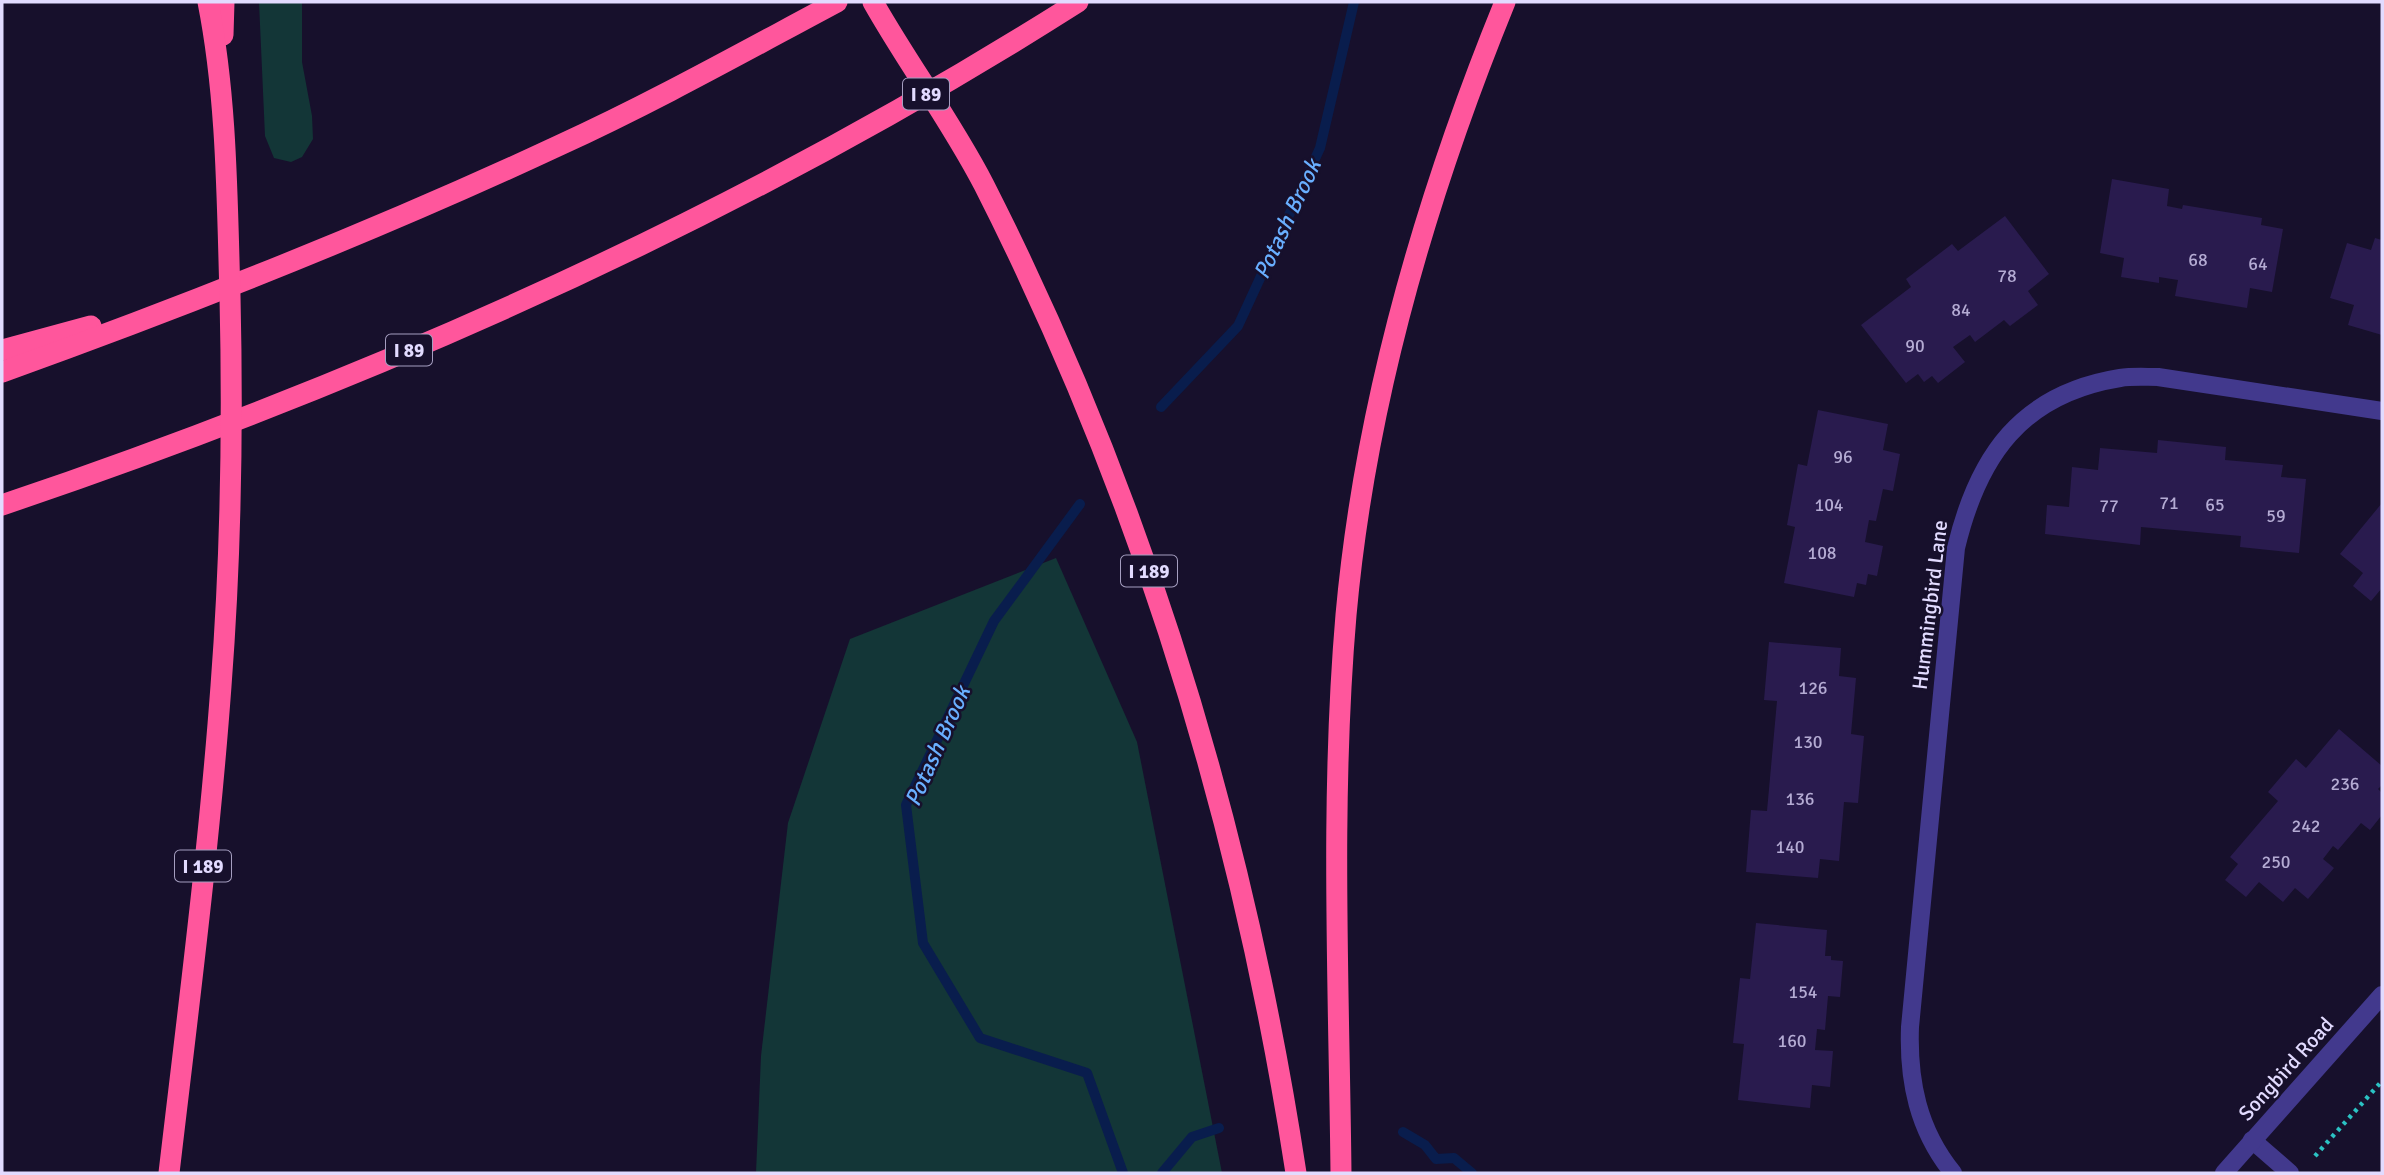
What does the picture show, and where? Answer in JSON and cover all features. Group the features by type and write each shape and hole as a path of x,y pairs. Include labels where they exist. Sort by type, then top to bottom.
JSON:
{"highway":[{"path":"208,2 218,63 222,117"},
{"path":"222,117 224,2"},
{"path":"2,372 212,294 446,198 563,144 837,2"},
{"name":"I 89","path":"2,505 234,422 436,339 663,234 802,163 928,93 1078,2"},
{"path":"1341,1173 1336,817 1346,614 1354,551 1376,419 1408,282 1453,137 1505,2"},
{"name":"I 189","path":"874,6 950,124 1012,241 1093,420 1139,542 1199,730 1233,856 1262,984 1296,1173"},
{"name":"I 189","path":"169,1173 216,748 228,558 231,342 222,117"},
{"path":"2,350 212,294"}],"street":[{"name":"Hummingbird Lane","path":"1953,1173 1921,1119 1912,1086 1910,1027 1956,548 1965,512 1986,465 2012,431 2034,411 2058,398 2121,377 2158,377 2382,411"},
{"name":"Songbird Road","path":"2224,1173 2382,995"},
{"path":"2252,1140 2290,1173"}],"path":[{"path":"2315,1156 2382,1081"}],"green space":[{"path":"259,2 302,2 302,62 312,116 313,139 302,157 291,162 274,158 265,136"},
{"path":"1056,558 1137,742 1222,1173 756,1173 761,1056 788,823 850,639"}],"building":[{"path":"2112,179 2169,189 2167,206 2182,209 2183,205 2262,218 2261,225 2283,229 2272,292 2250,288 2247,308 2175,296 2178,280 2159,277 2159,283 2121,277 2124,258 2100,253"},
{"path":"2005,216 2049,274 2028,291 2038,305 2010,326 2004,320 1975,342 1970,335 1953,347 1965,362 1938,383 1932,376 1924,382 1918,374 1906,383 1861,325 1911,287 1906,279 1952,244 1958,251"},
{"path":"2375,238 2382,240 2382,335 2348,325 2354,305 2330,298 2347,243 2371,250"},
{"path":"1818,410 1888,424 1883,450 1900,454 1893,491 1883,489 1876,521 1869,520 1865,542 1883,546 1877,576 1868,574 1866,585 1857,583 1854,597 1784,583 1795,527 1787,525 1798,464 1807,466"},
{"path":"2158,440 2226,447 2225,460 2283,465 2281,477 2306,479 2299,553 2240,547 2241,536 2141,527 2140,545 2045,534 2047,505 2069,507 2072,467 2098,470 2100,448 2157,453"},
{"path":"2382,503 2382,588 2371,601 2353,586 2363,573 2340,554"},
{"path":"1769,642 1841,648 1839,676 1856,678 1851,734 1864,736 1858,803 1844,802 1839,861 1820,859 1818,878 1746,872 1751,810 1767,811 1777,701 1764,700"},
{"path":"2339,729 2382,766 2382,785 2378,789 2382,793 2382,815 2370,830 2361,823 2338,850 2333,846 2323,859 2334,868 2308,899 2295,888 2283,902 2259,882 2246,897 2225,880 2238,864 2230,857 2278,801 2268,792 2296,759 2306,768"},
{"path":"1756,923 1827,930 1825,956 1831,956 1831,960 1843,961 1840,997 1828,996 1825,1030 1817,1029 1815,1050 1833,1051 1830,1087 1812,1085 1810,1108 1738,1100 1744,1044 1733,1043 1740,978 1750,979"}],"waterway":[{"name":"Potash Brook","path":"1161,407 1238,326 1320,148 1354,2"},
{"name":"Potash Brook","path":"1080,504 994,621 906,805 923,943 980,1038 1087,1073 1123,1173"},
{"path":"1162,1173 1192,1137 1219,1128"},
{"path":"1403,1132 1425,1145 1436,1159 1454,1158 1472,1173"}]}
